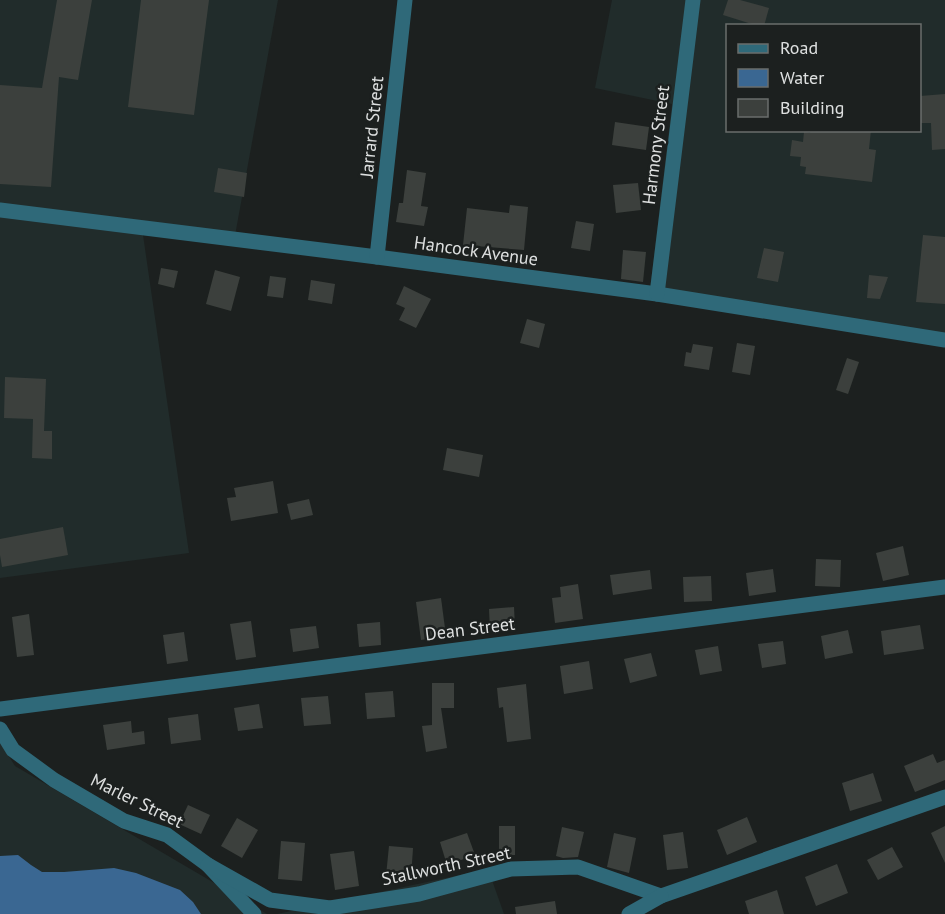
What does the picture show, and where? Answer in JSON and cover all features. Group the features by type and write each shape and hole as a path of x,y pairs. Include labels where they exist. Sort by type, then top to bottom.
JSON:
{"street":[{"name":"Jarrard Street","path":"377,257 405,0"},
{"name":"Harmony Street","path":"657,294 693,0"},
{"name":"Hancock Avenue","path":"0,210 657,294 945,340"},
{"name":"Dean Street","path":"0,709 945,587"},
{"name":"Marler Street","path":"0,729 13,750 54,780 124,821 167,835 208,864 254,914"},
{"path":"629,914 661,896 945,797"},
{"name":"Stallworth Street","path":"208,864 270,900 330,908 419,894 511,869 578,867 661,896"}],"shaded area":[{"path":"0,0 278,0 234,241 142,228 189,553 0,578"},
{"path":"612,0 945,0 945,340 649,298 672,104 595,88"},
{"path":"0,742 15,766 267,914 0,914"},
{"path":"488,869 504,914 277,914"}],"water":[{"path":"18,855 42,872 114,868 136,873 180,890 193,902 201,914 0,914 0,856"}],"building":[{"path":"57,0 92,0 78,80 59,77 51,187 0,184 0,85 42,88"},
{"path":"141,0 209,0 194,115 128,107"},
{"path":"728,0 740,0 769,8 765,24 752,24 723,15"},
{"path":"945,94 945,149 932,150 931,123 921,123 921,96"},
{"path":"615,122 649,127 646,150 612,145"},
{"path":"804,132 871,132 869,149 876,150 872,182 805,174 806,167 800,166 801,157 790,156 792,140 803,142"},
{"path":"218,168 247,173 244,197 214,192"},
{"path":"407,170 426,173 421,206 428,207 424,226 396,222 399,203 403,203"},
{"path":"638,183 641,210 616,213 613,185"},
{"path":"510,205 528,207 524,250 463,245 467,208 509,213"},
{"path":"576,221 594,224 590,251 571,248"},
{"path":"923,235 945,237 945,304 916,302"},
{"path":"764,248 784,252 778,282 757,278"},
{"path":"623,250 646,252 643,282 621,279"},
{"path":"161,268 178,271 174,288 158,284"},
{"path":"215,270 240,277 231,311 206,304"},
{"path":"869,275 888,277 880,299 867,298"},
{"path":"270,276 286,278 283,298 267,296"},
{"path":"311,280 335,284 332,304 308,300"},
{"path":"404,286 431,299 416,328 399,320 405,308 396,304"},
{"path":"527,319 545,324 539,348 520,343"},
{"path":"737,343 755,346 750,375 732,372"},
{"path":"693,344 713,347 709,370 684,366 686,352 691,353"},
{"path":"847,358 859,362 848,394 836,390"},
{"path":"5,377 46,379 44,431 52,431 52,459 32,458 33,419 4,418"},
{"path":"447,448 483,455 479,477 443,470"},
{"path":"273,481 278,513 231,521 227,498 236,497 234,488"},
{"path":"309,499 313,515 291,520 287,504"},
{"path":"63,527 68,555 2,567 0,539"},
{"path":"903,546 909,575 883,581 876,553"},
{"path":"816,559 841,560 840,587 815,586"},
{"path":"773,569 776,592 749,596 746,573"},
{"path":"650,570 652,589 613,595 610,575"},
{"path":"711,576 712,601 684,602 683,577"},
{"path":"578,584 583,619 555,623 552,598 561,597 560,587"},
{"path":"441,598 446,636 421,640 416,602"},
{"path":"514,607 515,628 490,630 489,609"},
{"path":"29,614 34,655 17,657 12,617"},
{"path":"251,621 256,657 236,660 230,624"},
{"path":"380,622 381,645 359,647 357,624"},
{"path":"920,625 924,649 884,655 881,631"},
{"path":"316,626 319,648 293,652 290,629"},
{"path":"848,630 853,653 825,659 821,636"},
{"path":"184,632 188,661 167,664 163,635"},
{"path":"783,641 786,664 762,668 758,644"},
{"path":"718,646 722,671 700,675 695,650"},
{"path":"651,653 657,676 630,683 624,659"},
{"path":"589,661 593,689 564,694 560,666"},
{"path":"432,683 454,683 454,708 441,708 447,748 426,752 422,726 432,725"},
{"path":"526,684 531,739 507,742 503,707 499,708 497,688"},
{"path":"393,691 395,717 367,719 365,693"},
{"path":"328,696 331,724 304,726 301,698"},
{"path":"259,704 263,728 238,731 234,708"},
{"path":"198,714 201,740 171,744 168,718"},
{"path":"131,721 132,733 144,731 145,744 107,750 103,725"},
{"path":"933,754 937,763 945,760 945,780 915,792 904,766"},
{"path":"873,773 882,801 850,811 842,783"},
{"path":"188,805 210,815 201,834 179,824"},
{"path":"747,817 757,842 727,855 717,830"},
{"path":"237,818 258,830 242,858 221,846"},
{"path":"499,826 515,826 515,855 499,855"},
{"path":"945,826 945,863 931,833"},
{"path":"562,827 584,832 578,857 556,856"},
{"path":"683,832 688,868 667,870 663,835"},
{"path":"467,833 475,855 447,865 440,842"},
{"path":"614,833 636,838 629,873 607,867"},
{"path":"281,841 305,843 302,881 278,879"},
{"path":"389,846 413,848 411,878 386,876"},
{"path":"892,847 903,867 878,880 867,860"},
{"path":"354,851 359,886 335,890 330,854"},
{"path":"837,864 848,893 816,906 805,877"},
{"path":"777,890 784,914 749,914 745,901"},
{"path":"555,901 557,914 516,914 515,907"}]}
